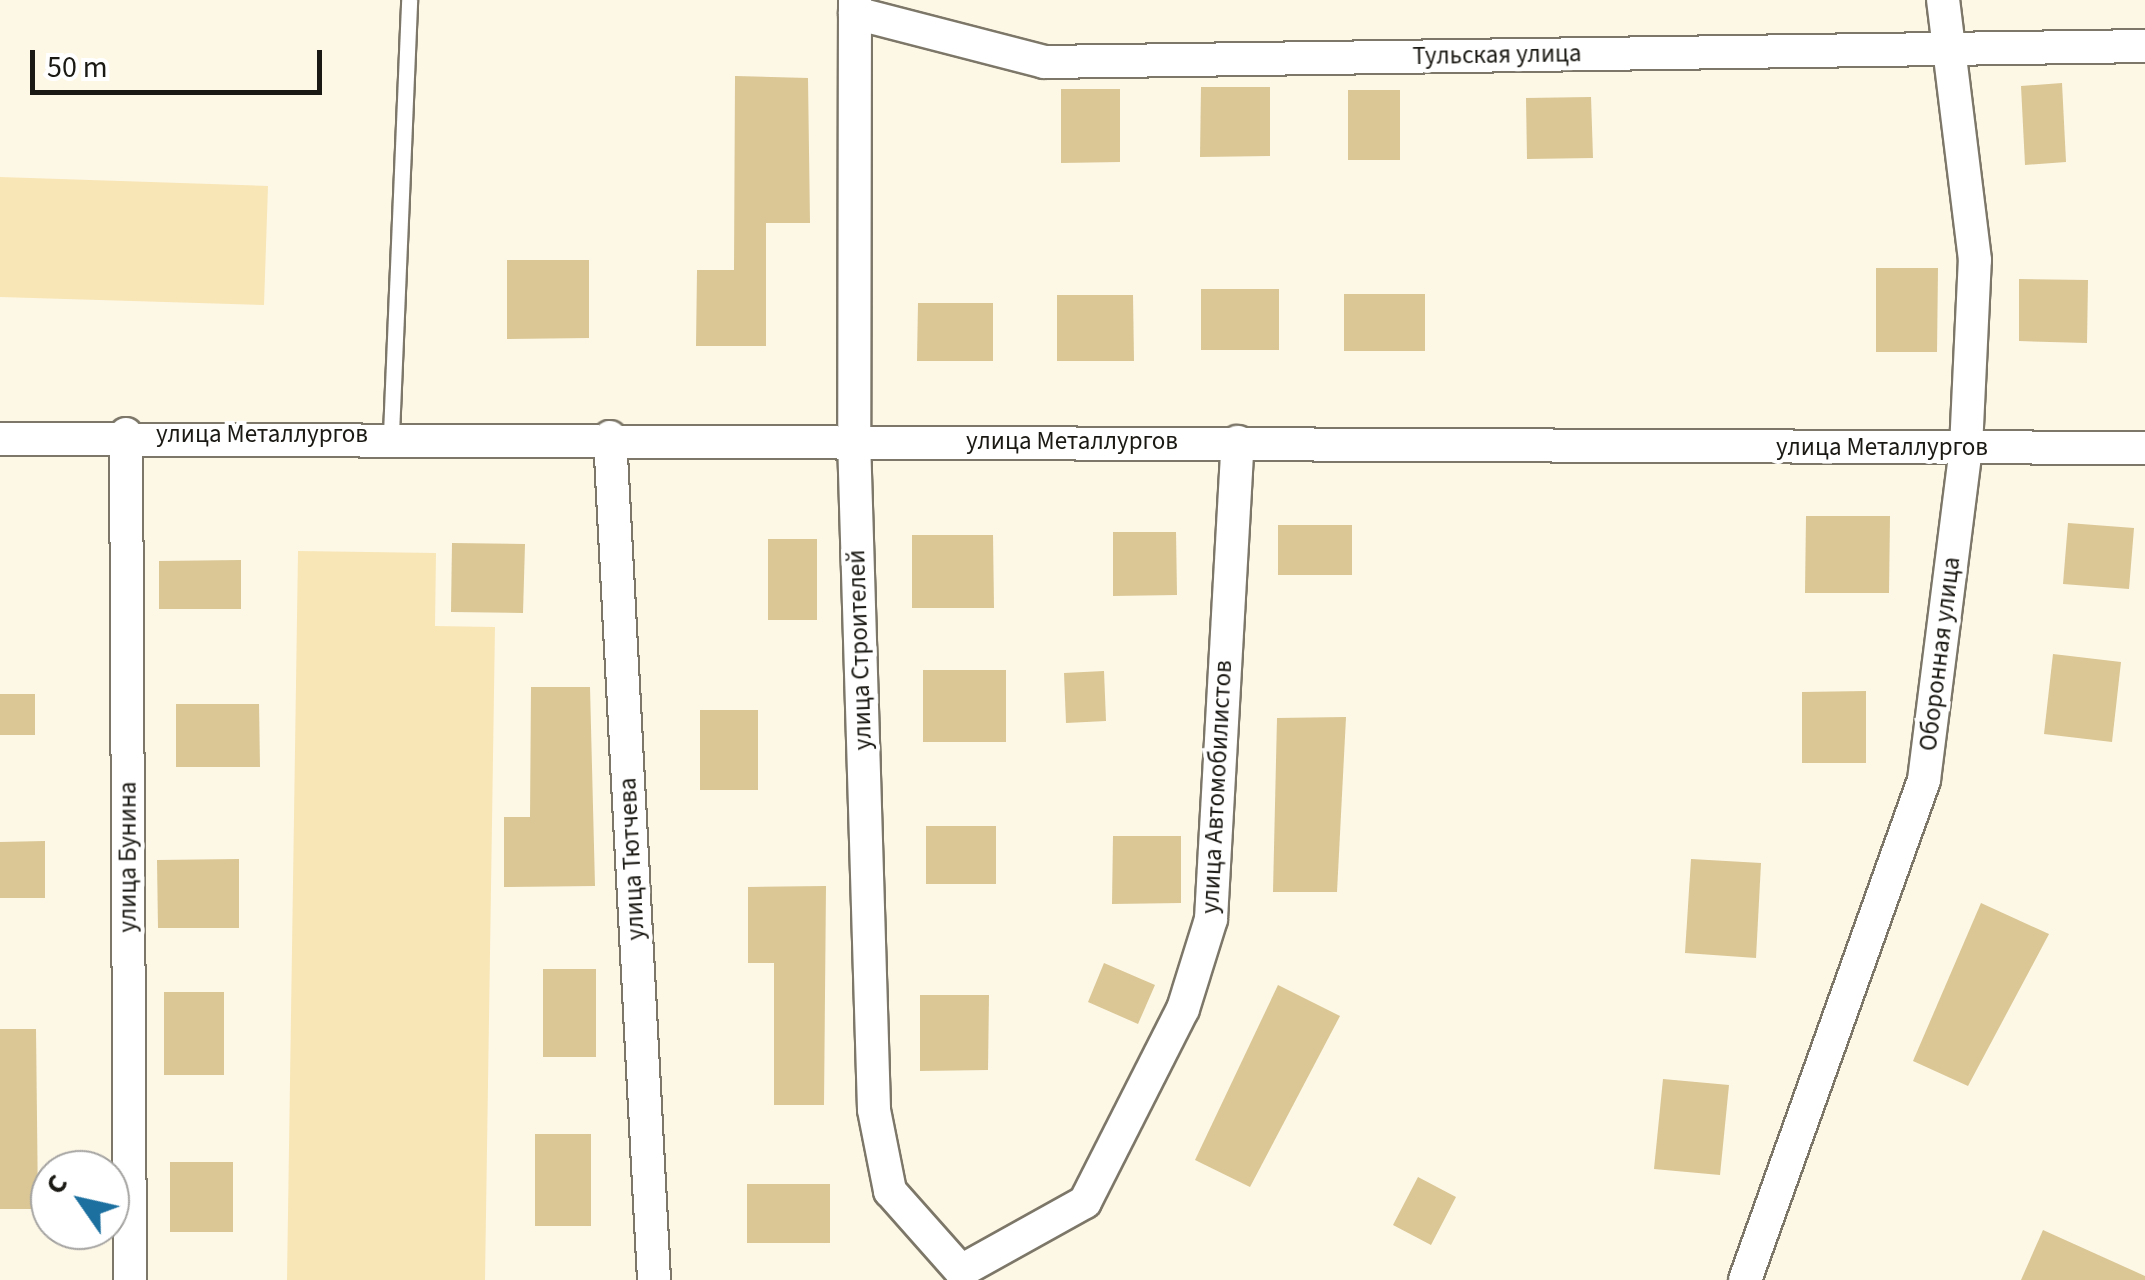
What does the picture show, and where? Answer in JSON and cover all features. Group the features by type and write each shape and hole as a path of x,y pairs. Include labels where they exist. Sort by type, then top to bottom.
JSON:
{"street":[{"name":"Оборонная улица","path":"1745,1280 1924,780 1966,448 1975,260 1943,49 1943,0"},
{"name":"Тульская улица","path":"855,6 1044,62 2145,46"},
{"name":"улица Строителей","path":"855,6 854,439 874,1110 890,1191 961,1271"},
{"name":"улица Металлургов","path":"0,439 126,434 391,434 2145,448"},
{"name":"улица Бунина","path":"126,434 130,1280"},
{"name":"улица Тютчева","path":"610,437 654,1280"},
{"name":"улица Автомобилистов","path":"961,1271 1086,1202 1183,1010 1212,918 1238,442"}],"lane":[{"path":"391,434 409,0"}],"shaded area":[{"path":"0,177 268,186 264,305 0,297"},
{"path":"298,551 436,553 435,626 495,627 485,1280 287,1280"}],"building":[{"path":"735,76 808,78 810,223 766,223 766,346 696,346 697,270 734,270"},
{"path":"2062,83 2066,162 2025,165 2021,86"},
{"path":"1201,87 1270,87 1270,156 1200,157"},
{"path":"1061,89 1120,89 1120,162 1061,163"},
{"path":"1348,90 1400,90 1400,160 1348,160"},
{"path":"1591,97 1593,158 1527,159 1526,98"},
{"path":"507,260 589,260 589,338 507,339"},
{"path":"1876,268 1938,268 1937,352 1876,352"},
{"path":"2019,279 2088,280 2087,343 2019,341"},
{"path":"1201,289 1279,289 1279,350 1201,350"},
{"path":"1344,294 1425,294 1425,351 1344,351"},
{"path":"1057,295 1133,295 1134,361 1057,361"},
{"path":"918,303 993,303 993,361 917,361"},
{"path":"1806,516 1890,516 1889,593 1805,593"},
{"path":"2068,523 2134,528 2129,589 2063,584"},
{"path":"1278,525 1352,525 1352,575 1278,575"},
{"path":"1113,532 1176,532 1177,595 1113,596"},
{"path":"912,535 993,535 994,608 912,608"},
{"path":"768,539 817,539 817,620 768,620"},
{"path":"452,543 525,544 523,613 451,612"},
{"path":"241,560 241,609 159,609 159,561"},
{"path":"2053,654 2121,662 2112,742 2044,734"},
{"path":"923,670 1006,670 1006,742 923,742"},
{"path":"1104,671 1106,721 1066,723 1064,673"},
{"path":"531,687 590,687 595,886 504,887 504,817 530,817"},
{"path":"1866,691 1866,763 1802,763 1802,692"},
{"path":"0,694 35,694 35,735 0,735"},
{"path":"176,704 259,704 260,767 176,767"},
{"path":"700,710 758,710 758,790 700,790"},
{"path":"1346,717 1337,892 1273,892 1277,718"},
{"path":"926,826 996,826 996,884 926,884"},
{"path":"1113,836 1181,836 1181,903 1112,904"},
{"path":"45,841 45,898 0,898 0,842"},
{"path":"239,859 239,928 158,928 157,860"},
{"path":"1691,859 1761,863 1756,958 1685,953"},
{"path":"826,886 824,1105 774,1105 774,963 748,963 748,887"},
{"path":"1981,903 2049,934 1968,1086 1913,1061"},
{"path":"1104,963 1155,985 1138,1024 1088,1002"},
{"path":"543,969 596,969 596,1057 543,1057"},
{"path":"1278,985 1340,1016 1250,1187 1195,1160"},
{"path":"164,992 224,992 224,1075 164,1075"},
{"path":"920,995 989,995 988,1070 920,1071"},
{"path":"0,1029 36,1029 37,1150 30,1150 30,1209 0,1209"},
{"path":"1663,1079 1729,1085 1720,1175 1654,1169"},
{"path":"535,1134 591,1134 591,1226 535,1226"},
{"path":"170,1162 233,1162 233,1232 170,1232"},
{"path":"1418,1177 1456,1197 1431,1245 1393,1225"},
{"path":"747,1184 830,1184 830,1243 747,1243"},
{"path":"2043,1230 2145,1276 2145,1280 2021,1280"}]}
